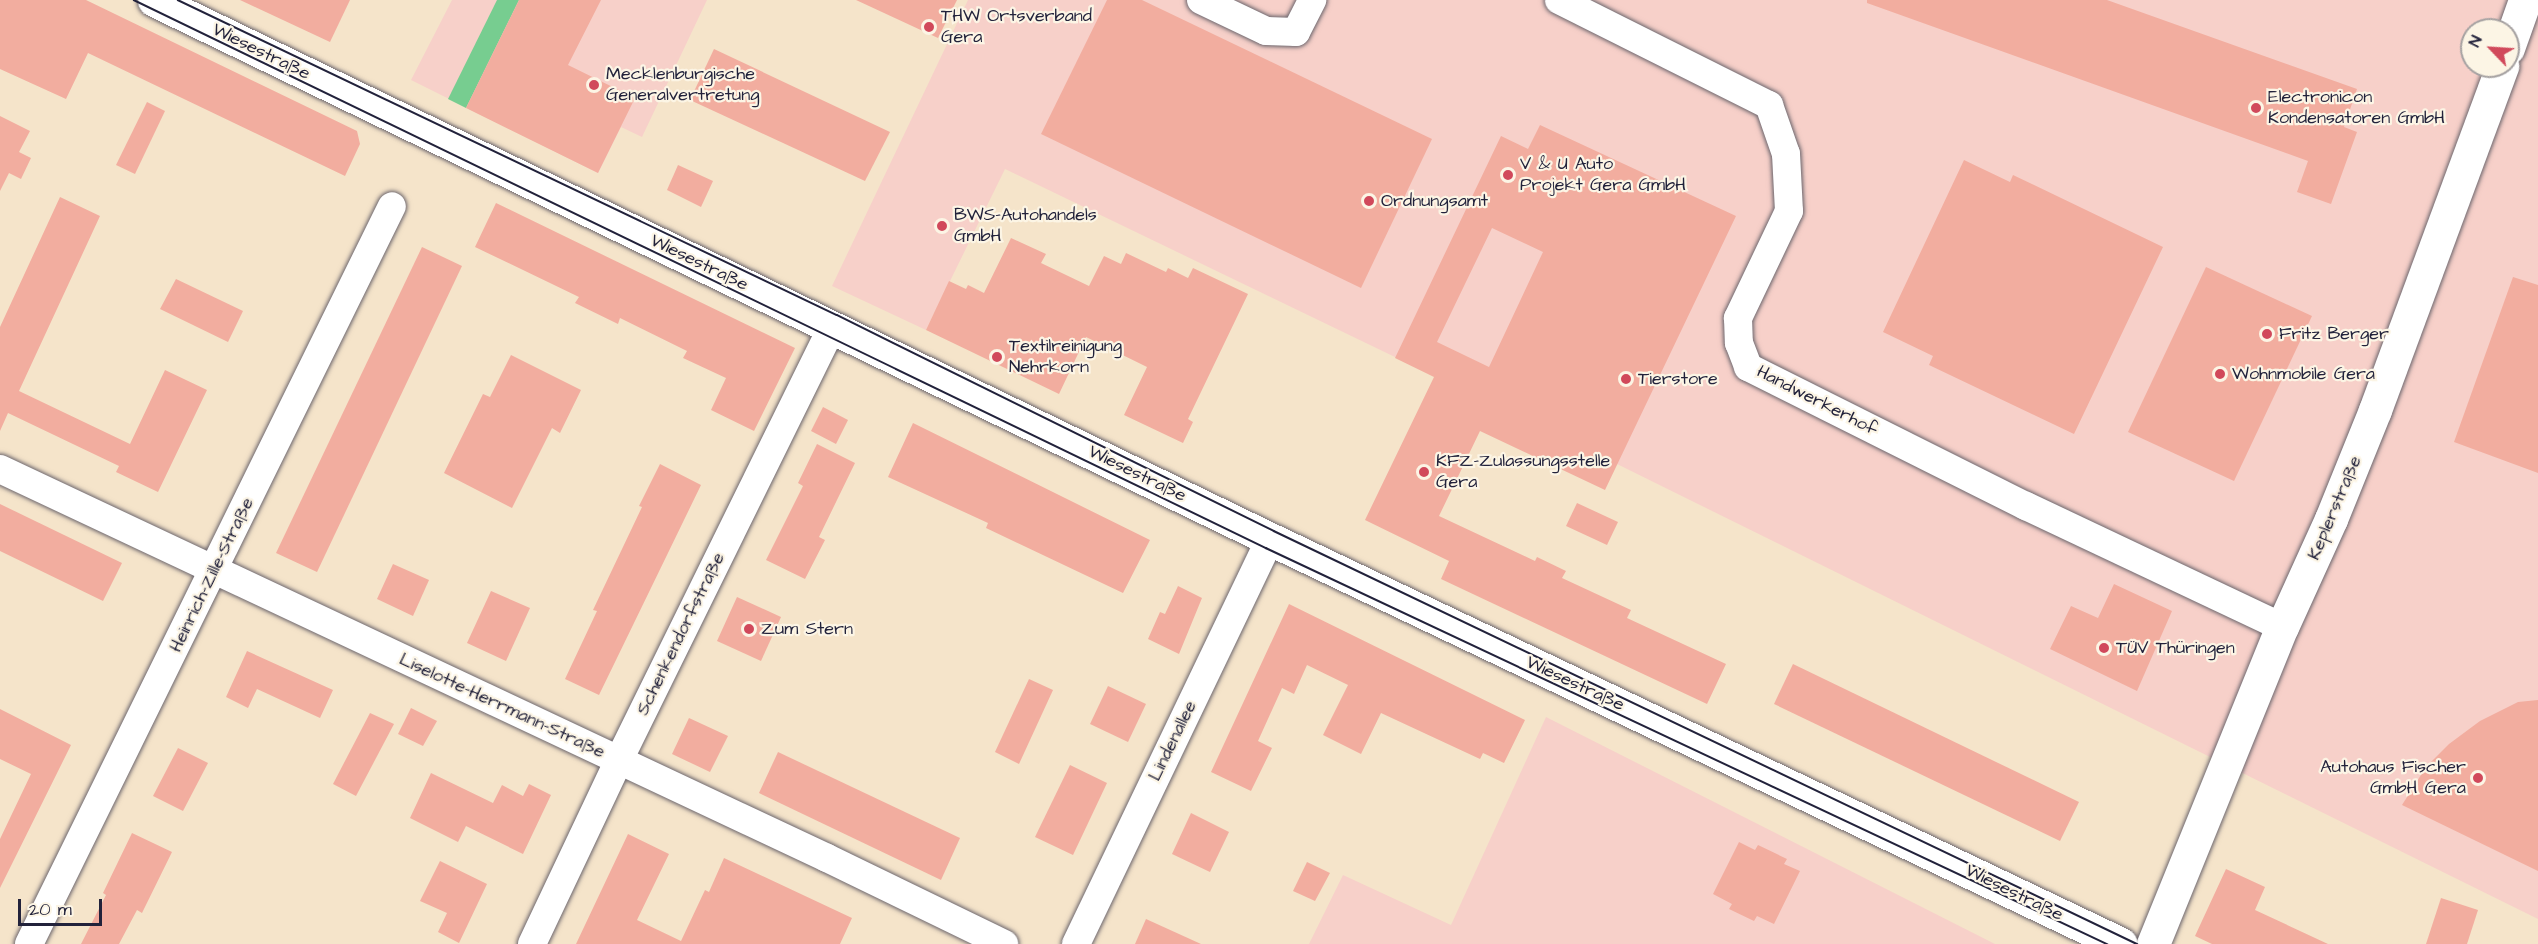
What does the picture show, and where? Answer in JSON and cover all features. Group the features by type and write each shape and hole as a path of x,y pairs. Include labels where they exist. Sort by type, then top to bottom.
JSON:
{"street":[{"name":"Wiesestraße","path":"154,0 1270,539 2121,944"},
{"path":"1201,0 1266,31 1296,32 1312,0"},
{"name":"Handwerkerhof","path":"1559,0 1769,105 1786,154 1789,211 1738,318 1739,344 1748,367 2026,506 2282,627"},
{"path":"2519,18 2525,0"},
{"name":"Keplerstraße","path":"2153,944 2282,627 2331,519 2375,410 2498,78"},
{"name":"Heinrich-Zille-Straße","path":"29,944 392,206"},
{"name":"Schenkendorfstraße","path":"532,944 619,760 832,327"},
{"name":"Liselotte-Herrmann-Straße","path":"0,469 1004,944"},
{"name":"Lindenallee","path":"1076,944 1270,539"}],"shaded area":[{"path":"452,0 707,0 642,137 621,127 598,173 411,80"},
{"path":"968,0 2538,0 2538,919 1617,464 1005,169 926,330 832,286"},
{"path":"1546,717 1995,944 1309,944 1343,875 1451,925"}],"green space":[{"path":"497,0 519,0 466,108 448,99"}],"building":[{"path":"0,0 86,0 357,131 360,144 345,176 88,53 66,99 0,69"},
{"path":"240,0 350,0 330,42"},
{"path":"519,0 601,0 568,65 635,98 598,173 466,108"},
{"name":"THW Ortsverband Gera","path":"856,0 957,0 938,38"},
{"path":"1107,0 1142,0 1432,139 1361,288 1041,134"},
{"name":"Electronicon Kondensatoren GmbH","path":"1867,0 2107,0 2357,89 2344,127 2357,132 2331,204 2297,192 2308,161 1867,3"},
{"path":"714,49 890,132 865,181 690,100"},
{"path":"147,102 165,111 135,174 116,165"},
{"path":"0,116 30,131 19,152 31,158 21,179 9,173 0,191"},
{"path":"1540,125 1736,216 1605,490 1480,431 1439,516 1535,561 1537,557 1566,571 1562,578 1631,610 1627,618 1726,664 1707,704 1441,579 1449,561 1365,520 1434,377 1395,358 1501,136 1528,149","holes":["1492,228 1543,252 1489,367 1437,342"]},
{"path":"1964,160 2010,182 2013,175 2163,247 2074,434 1929,365 1933,356 1883,332"},
{"path":"678,165 713,181 701,207 667,190"},
{"path":"60,197 100,216 19,391 130,444 165,370 207,390 158,492 116,472 119,466 8,413 0,431 0,327"},
{"path":"496,203 795,348 754,431 711,410 726,378 683,358 687,351 620,318 618,324 575,303 579,297 475,247"},
{"path":"1011,238 1046,254 1041,263 1089,286 1104,256 1121,264 1126,253 1166,272 1168,268 1188,278 1193,268 1248,294 1188,419 1193,422 1183,443 1124,415 1147,367 1086,337 1059,394 926,330 949,281 966,289 968,285 984,293"},
{"path":"422,247 462,266 317,572 276,553"},
{"name":"Wohnmobile Gera","path":"2206,267 2312,316 2234,481 2128,432"},
{"path":"2513,277 2538,285 2538,473 2454,442"},
{"path":"176,279 243,311 228,342 160,309"},
{"path":"511,355 581,390 560,433 552,428 512,508 444,473 483,394 490,397"},
{"path":"823,407 848,420 836,444 811,431"},
{"path":"913,423 1150,540 1123,593 986,528 988,523 888,477"},
{"path":"817,444 855,463 819,537 825,540 805,579 766,560 803,486 798,483"},
{"path":"660,464 701,485 599,695 565,679 597,611 593,610"},
{"path":"1577,503 1618,522 1607,545 1566,526"},
{"path":"0,504 122,563 103,601 0,551"},
{"path":"393,564 429,580 413,616 377,599"},
{"name":"TÜV Thüringen","path":"2114,584 2172,611 2137,691 2050,649 2071,606 2098,618"},
{"path":"1178,586 1202,598 1179,654 1148,639 1160,612 1165,614"},
{"path":"491,591 530,608 506,661 467,643"},
{"name":"Zum Stern","path":"737,597 781,617 761,661 717,641"},
{"path":"1289,604 1525,720 1504,763 1483,753 1480,759 1381,713 1361,754 1323,735 1348,685 1307,665 1294,694 1282,688 1258,741 1272,748 1251,791 1211,772"},
{"path":"247,651 333,690 320,718 257,689 248,708 226,697"},
{"path":"1793,664 2079,802 2060,841 1774,704"},
{"path":"1029,679 1053,690 1019,764 995,752"},
{"path":"1108,686 1146,704 1128,742 1090,724"},
{"name":"Autohaus Fischer GmbH Gera","path":"2538,700 2538,871 2402,805 2426,767 2449,744 2480,721 2518,702"},
{"path":"411,708 437,721 423,746 398,734"},
{"path":"0,709 71,745 0,888 0,839 31,774 0,759"},
{"path":"370,713 394,724 356,796 333,784"},
{"path":"689,718 728,736 710,772 672,754"},
{"path":"178,748 208,763 183,811 153,796"},
{"path":"778,752 960,838 941,880 759,793"},
{"path":"1070,765 1107,783 1073,855 1035,837"},
{"path":"431,773 493,803 502,785 523,796 529,784 551,795 523,854 466,826 458,842 410,818"},
{"path":"1191,813 1229,832 1210,872 1172,854"},
{"path":"132,833 172,852 142,913 137,910 119,944 81,944 106,895 103,893"},
{"path":"628,834 669,854 637,920 681,941 705,890 709,892 724,858 852,918 840,944 576,944"},
{"path":"1739,842 1755,850 1758,845 1787,859 1784,864 1800,871 1774,924 1757,916 1754,921 1729,909 1732,904 1713,894"},
{"path":"440,861 487,884 459,943 438,932 447,913 420,901"},
{"path":"1307,862 1330,873 1315,901 1293,891"},
{"path":"2226,869 2265,887 2255,910 2328,944 2212,944 2195,936"},
{"path":"2441,898 2478,910 2467,944 2426,944"},
{"path":"1146,919 1201,944 1135,944"}],"tram line":[{"path":"134,0 1266,548 2107,944"},
{"path":"178,0 837,315 1274,531 2137,944"}],"place":[{"name":"THW Ortsverband Gera","path":"929,27"},
{"name":"Mecklenburgische Generalvertretung","path":"594,85"},
{"name":"Electronicon Kondensatoren GmbH","path":"2256,108"},
{"name":"V & U Auto Projekt Gera GmbH","path":"1508,175"},
{"name":"Ordnungsamt","path":"1369,201"},
{"name":"BWS-Autohandels GmbH","path":"942,226"},
{"name":"Fritz Berger","path":"2267,334"},
{"name":"Textilreinigung Nehrkorn","path":"997,357"},
{"name":"Wohnmobile Gera","path":"2220,374"},
{"name":"Tierstore","path":"1626,379"},
{"name":"KFZ-Zulassungsstelle Gera","path":"1424,472"},
{"name":"Zum Stern","path":"749,629"},
{"name":"TÜV Thüringen","path":"2104,648"},
{"name":"Autohaus Fischer GmbH Gera","path":"2478,778"}]}
